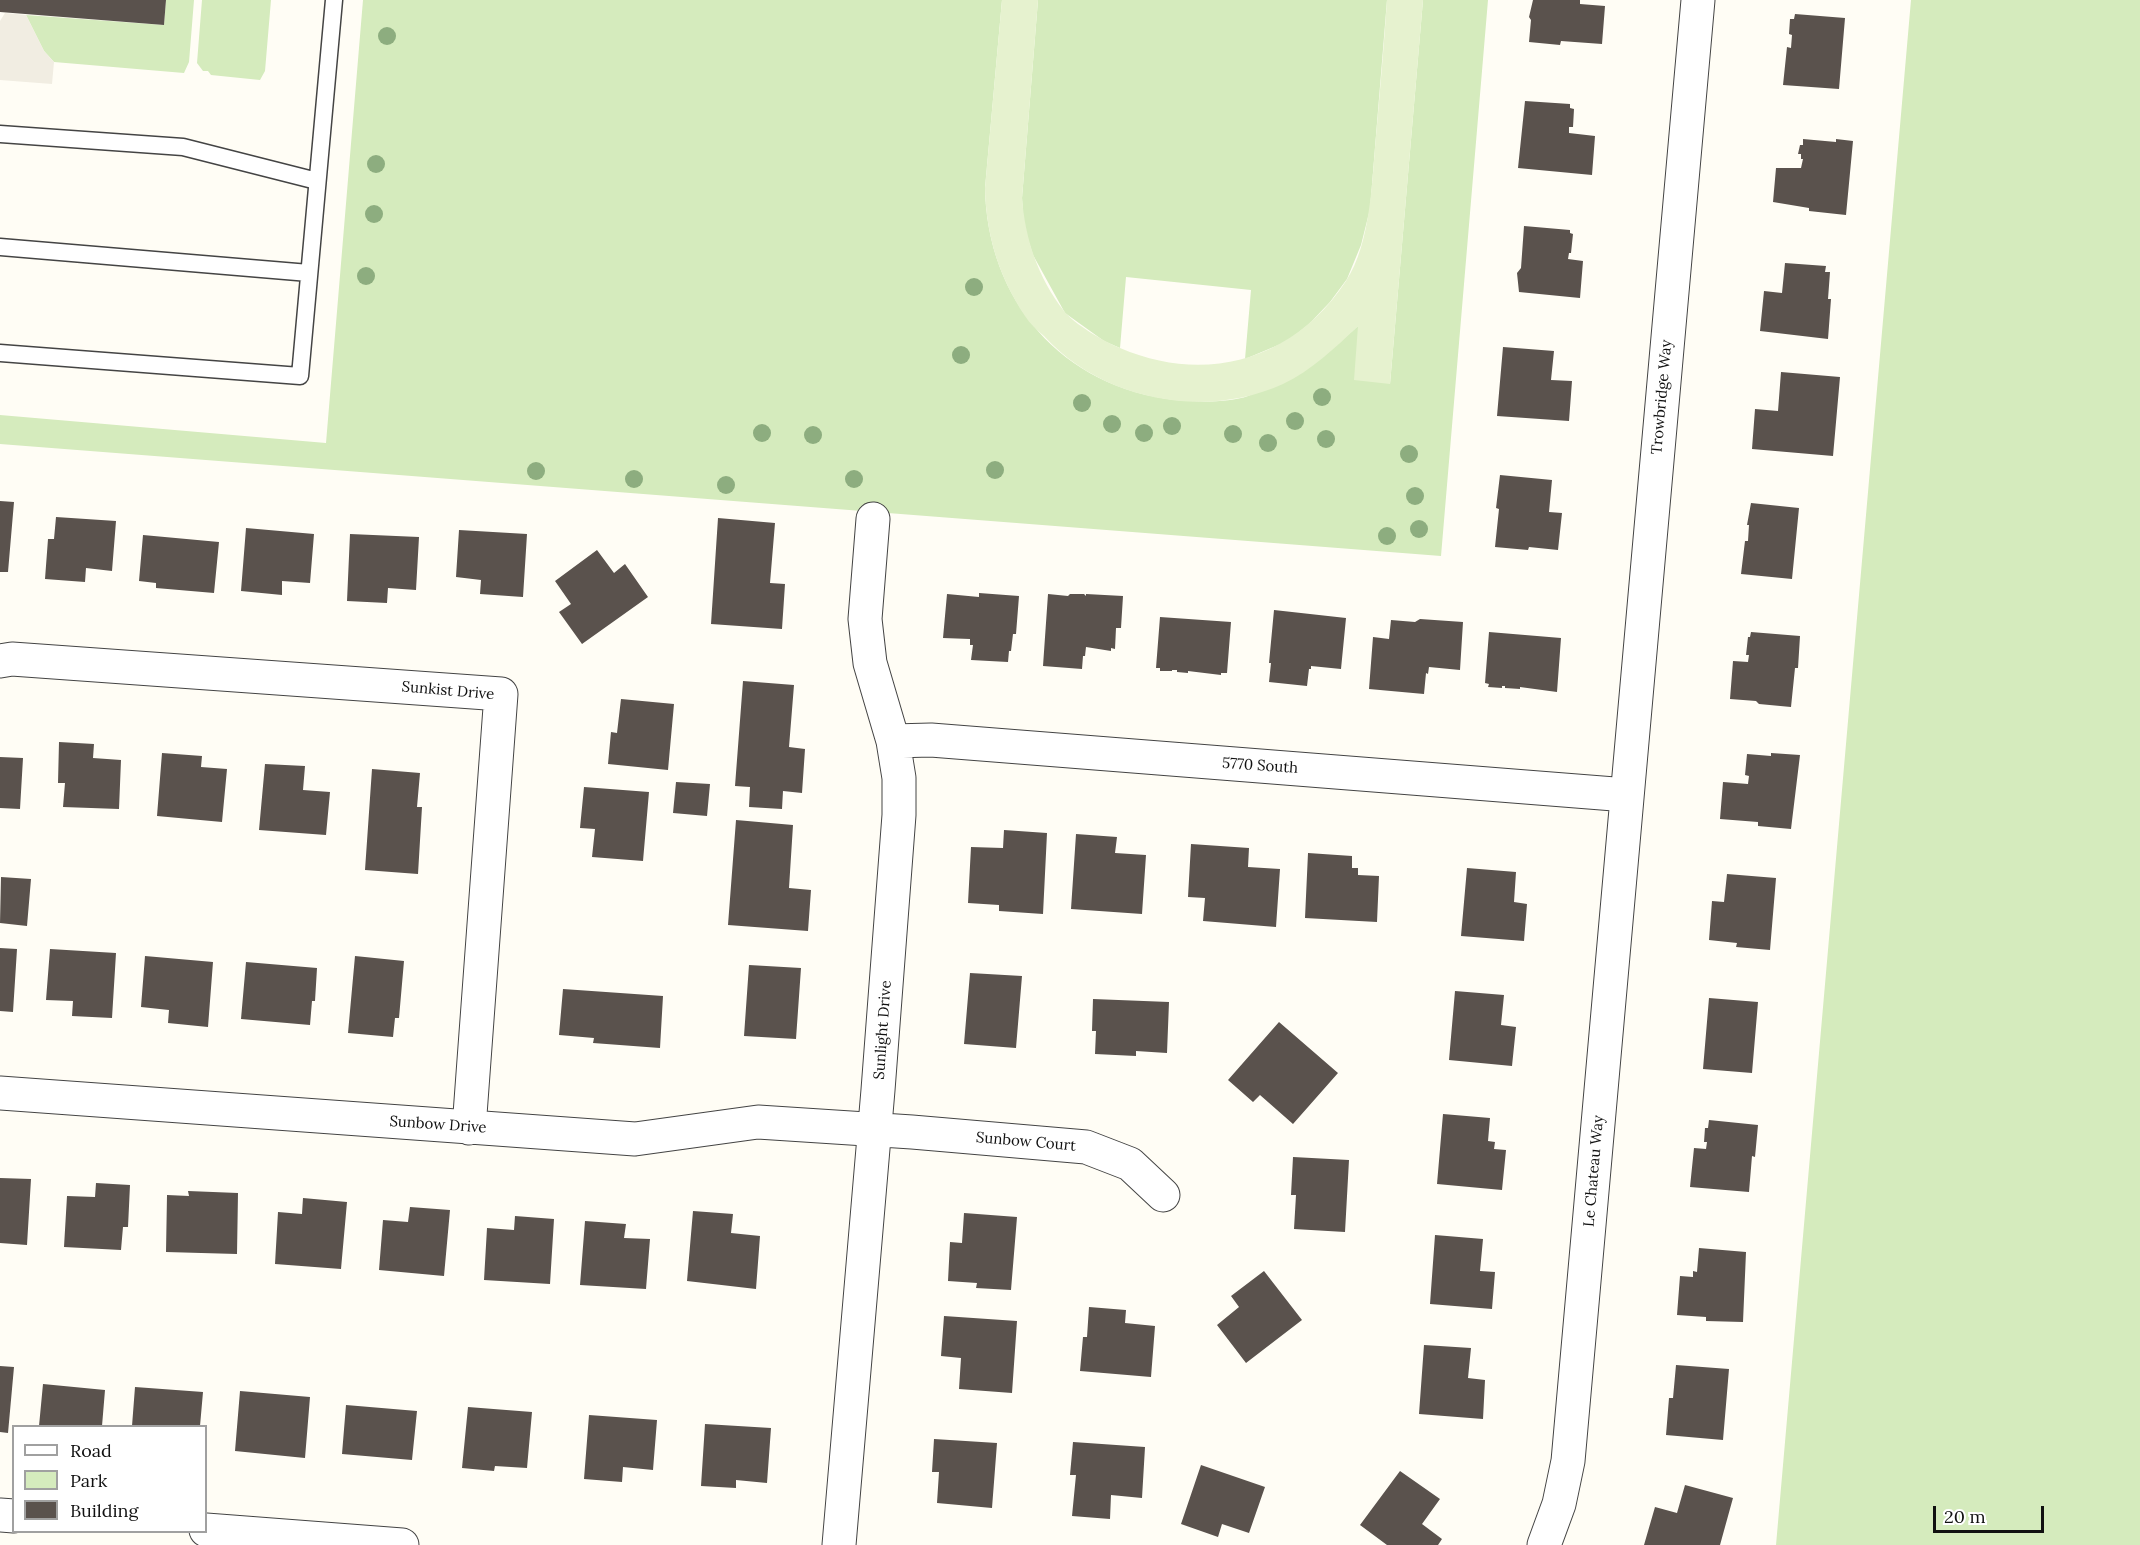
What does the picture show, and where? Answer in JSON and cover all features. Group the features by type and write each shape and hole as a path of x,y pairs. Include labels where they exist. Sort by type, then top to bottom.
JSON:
{"street":[{"name":"Trowbridge Way","path":"1627,795 1698,0"},
{"name":"Sunlight Drive","path":"839,1545 899,815 899,778 893,741 870,663 866,619 873,519"},
{"name":"Sunkist Drive","path":"0,661 12,659 501,694 469,1128"},
{"name":"5770 South","path":"893,741 931,740 1627,795"},
{"name":"Le Chateau Way","path":"1544,1545 1559,1504 1568,1461 1627,795"},
{"name":"Sunbow Drive","path":"0,1094 635,1139 758,1122 874,1130"},
{"name":"Sunbow Court","path":"874,1130 1086,1147 1130,1164 1162,1195"},
{"path":"207,1530 402,1545"}],"lane":[{"path":"0,353 300,376 334,0"},
{"path":"0,134 183,147 317,181"},
{"path":"0,247 309,273"}],"green space":[{"path":"166,0 194,0 189,62 184,73 54,62 44,51 26,15 164,25"},
{"path":"202,0 271,0 265,71 260,80 211,75 208,71 203,71 197,63"},
{"path":"363,0 1002,0 985,188 989,229 1000,267 1016,301 1038,332 1066,357 1098,378 1135,392 1176,400 1222,401 1255,393 1346,337 1359,325 1390,384 1423,0 1488,0 1441,556 0,444 0,415 326,443"},
{"path":"1002,0 1038,0 1022,198 1026,228 1034,257 1047,285 1069,316 1082,327 1120,348 1152,359 1184,364 1216,364 1246,358 1274,347 1301,330 1325,308 1346,281 1361,248 1369,211 1387,0 1423,0 1390,384 1354,380 1358,326 1313,365 1283,384 1252,395 1220,401 1188,402 1156,398 1124,389 1095,376 1068,358 1034,327 1016,301 1001,271 991,239 986,205 985,188"},
{"path":"1038,0 1387,0 1370,209 1361,245 1347,279 1330,302 1309,324 1288,341 1245,359 1251,290 1126,277 1120,348 1104,341 1065,313 1033,255 1024,227 1022,198"},
{"path":"1911,0 2140,0 2140,1545 1776,1545"}],"shaded area":[{"path":"5,13 26,15 44,51 54,62 52,84 0,80 0,21"}],"building":[{"path":"0,0 166,0 164,25 0,12"},
{"path":"1533,0 1580,0 1580,4 1605,6 1602,44 1561,41 1560,45 1529,42 1531,20 1529,17"},
{"path":"1795,14 1845,18 1839,89 1783,85 1787,47 1791,48 1790,19 1794,19"},
{"path":"1525,101 1570,104 1570,108 1574,109 1573,127 1569,127 1569,133 1595,136 1592,175 1518,168"},
{"path":"1803,139 1853,141 1846,215 1809,211 1809,208 1773,202 1776,168 1801,168 1803,159 1801,159 1801,154 1798,154 1800,145 1803,145"},
{"path":"1524,226 1570,230 1573,234 1568,259 1583,261 1580,298 1519,292 1517,273 1521,268"},
{"path":"1785,263 1826,266 1825,272 1830,272 1828,299 1831,299 1828,339 1760,331 1764,291 1782,293"},
{"path":"1503,347 1554,351 1551,380 1572,381 1569,421 1497,416"},
{"path":"1781,372 1840,377 1833,456 1752,449 1755,409 1778,411"},
{"path":"1500,475 1552,480 1549,512 1562,513 1558,550 1495,547"},
{"path":"0,501 14,502 8,572 0,572"},
{"path":"1751,503 1799,508 1792,579 1741,574 1745,541 1748,541 1749,525 1747,525"},
{"path":"56,517 116,521 112,571 86,568 85,582 45,579 48,539 54,539"},
{"path":"718,518 775,523 770,583 785,584 782,629 711,624"},
{"path":"246,528 314,534 310,583 282,581 282,595 241,591"},
{"path":"459,530 527,534 523,597 480,594 481,580 456,577"},
{"path":"350,534 419,537 416,590 388,588 387,603 347,601"},
{"path":"143,535 219,542 214,593 156,588 156,583 139,581"},
{"path":"597,550 614,573 625,564 648,597 582,644 559,612 571,604 555,581"},
{"path":"979,593 1019,596 1016,634 1013,634 1008,662 971,660 973,645 970,645 970,639 943,638 947,594 979,597"},
{"path":"1048,594 1123,596 1121,628 1116,628 1115,649 1111,648 1111,651 1086,647 1082,669 1043,666"},
{"path":"1274,610 1346,618 1341,669 1311,666 1307,686 1269,682"},
{"path":"1160,617 1231,622 1227,673 1221,673 1221,675 1188,671 1188,673 1177,672 1177,670 1160,671 1160,668 1156,668"},
{"path":"1420,619 1463,622 1460,670 1429,667 1428,674 1426,673 1424,694 1369,689 1373,637 1389,639 1391,620 1415,622"},
{"path":"1489,632 1561,638 1557,692 1520,687 1520,689 1505,688 1505,686 1502,688 1488,687 1489,684 1485,683"},
{"path":"1751,632 1800,636 1798,668 1795,668 1791,707 1730,699 1733,661 1748,662 1749,655 1746,655 1748,637"},
{"path":"743,681 794,685 789,747 805,749 802,793 783,791 782,809 749,807 750,787 735,786"},
{"path":"621,699 674,704 668,770 608,764 611,732 617,733"},
{"path":"59,742 94,744 93,758 121,760 119,809 63,807 65,783 58,783"},
{"path":"162,753 202,756 201,767 227,769 222,822 157,816"},
{"path":"1771,753 1800,755 1791,829 1758,826 1758,822 1720,819 1723,782 1748,784 1749,776 1745,775 1747,754 1771,756"},
{"path":"0,757 23,758 20,809 0,808"},
{"path":"265,764 305,766 303,790 330,792 326,835 259,830"},
{"path":"372,769 420,773 417,807 422,807 418,874 365,870"},
{"path":"676,782 710,784 707,816 673,813"},
{"path":"584,787 649,792 643,861 592,857 595,829 580,828"},
{"path":"736,820 793,825 789,888 811,890 808,931 728,925"},
{"path":"1004,830 1047,833 1043,914 999,911 999,905 968,903 971,847 1003,848"},
{"path":"1076,834 1117,837 1115,853 1146,855 1142,914 1071,909"},
{"path":"1191,844 1249,848 1248,867 1280,869 1276,927 1203,921 1205,898 1188,897"},
{"path":"1308,853 1352,856 1352,868 1358,868 1358,875 1379,876 1377,922 1305,918"},
{"path":"1467,868 1516,872 1514,902 1527,904 1524,941 1461,936"},
{"path":"1727,874 1776,878 1770,950 1736,947 1737,943 1709,940 1712,901 1724,902"},
{"path":"1,877 31,879 27,926 0,923"},
{"path":"0,948 17,949 13,1012 0,1011"},
{"path":"50,949 116,953 112,1018 72,1016 73,1001 46,1000"},
{"path":"145,956 213,962 208,1027 168,1023 169,1010 141,1007"},
{"path":"355,956 404,961 399,1018 395,1018 393,1037 348,1033"},
{"path":"246,962 317,968 315,1001 312,1001 310,1025 241,1019"},
{"path":"749,965 801,968 796,1039 744,1036"},
{"path":"970,973 1022,976 1016,1048 964,1044"},
{"path":"563,989 663,996 660,1048 593,1043 594,1038 559,1035"},
{"path":"1455,991 1504,995 1501,1025 1516,1027 1512,1066 1449,1060"},
{"path":"1709,998 1758,1002 1752,1073 1703,1069"},
{"path":"1093,999 1169,1002 1167,1053 1136,1051 1136,1056 1095,1054 1096,1031 1092,1031"},
{"path":"1279,1022 1338,1073 1293,1124 1260,1095 1253,1102 1228,1080"},
{"path":"1443,1114 1490,1118 1488,1141 1495,1142 1494,1149 1506,1150 1502,1190 1437,1184"},
{"path":"1709,1120 1758,1125 1755,1157 1752,1156 1749,1192 1690,1187 1694,1148 1706,1149 1705,1128 1708,1128"},
{"path":"1293,1157 1349,1160 1345,1232 1294,1229 1296,1195 1291,1195"},
{"path":"0,1178 31,1179 27,1245 0,1243"},
{"path":"96,1183 130,1185 128,1227 123,1227 121,1250 64,1247 67,1196 95,1197"},
{"path":"188,1191 238,1193 237,1254 166,1252 167,1195 189,1196"},
{"path":"303,1198 347,1202 341,1269 275,1264 278,1212 302,1214"},
{"path":"410,1207 450,1210 444,1276 379,1270 383,1220 408,1222"},
{"path":"693,1211 733,1214 731,1233 760,1236 756,1289 687,1281"},
{"path":"964,1213 1017,1217 1011,1290 976,1288 977,1283 948,1281 950,1242 962,1243"},
{"path":"515,1216 554,1219 550,1284 484,1280 487,1228 514,1230"},
{"path":"585,1221 626,1224 624,1238 650,1239 646,1289 580,1285"},
{"path":"1435,1235 1483,1239 1480,1271 1495,1272 1492,1309 1430,1304"},
{"path":"1699,1248 1746,1252 1743,1322 1706,1321 1706,1317 1677,1315 1680,1276 1693,1277 1693,1271 1697,1272"},
{"path":"1264,1271 1302,1320 1246,1363 1217,1325 1239,1307 1231,1296"},
{"path":"1089,1307 1126,1310 1125,1323 1155,1326 1151,1377 1080,1371 1083,1337 1087,1337"},
{"path":"944,1316 1017,1321 1012,1393 959,1389 961,1358 941,1356"},
{"path":"1424,1345 1471,1348 1468,1378 1485,1380 1483,1419 1419,1414"},
{"path":"1676,1365 1729,1369 1723,1440 1666,1435 1669,1398 1673,1398"},
{"path":"0,1366 14,1367 8,1433 0,1432"},
{"path":"43,1384 105,1390 102,1425 39,1425"},
{"path":"135,1387 203,1392 200,1425 132,1425"},
{"path":"240,1391 310,1397 305,1458 235,1451"},
{"path":"346,1405 417,1411 412,1460 342,1454"},
{"path":"468,1407 532,1412 527,1468 495,1466 494,1471 462,1468"},
{"path":"589,1415 657,1420 653,1470 623,1467 622,1482 584,1479"},
{"path":"705,1424 771,1428 767,1483 736,1480 736,1488 701,1486"},
{"path":"934,1439 997,1443 992,1508 937,1503 939,1472 932,1472"},
{"path":"1073,1442 1145,1447 1142,1498 1111,1495 1110,1519 1072,1516 1076,1475 1070,1475"},
{"path":"1201,1465 1265,1487 1249,1533 1222,1524 1218,1537 1181,1524"},
{"path":"1400,1471 1440,1499 1422,1524 1442,1539 1438,1545 1387,1545 1360,1525"},
{"path":"1685,1485 1733,1498 1720,1545 1644,1545 1655,1507 1677,1513"}]}
